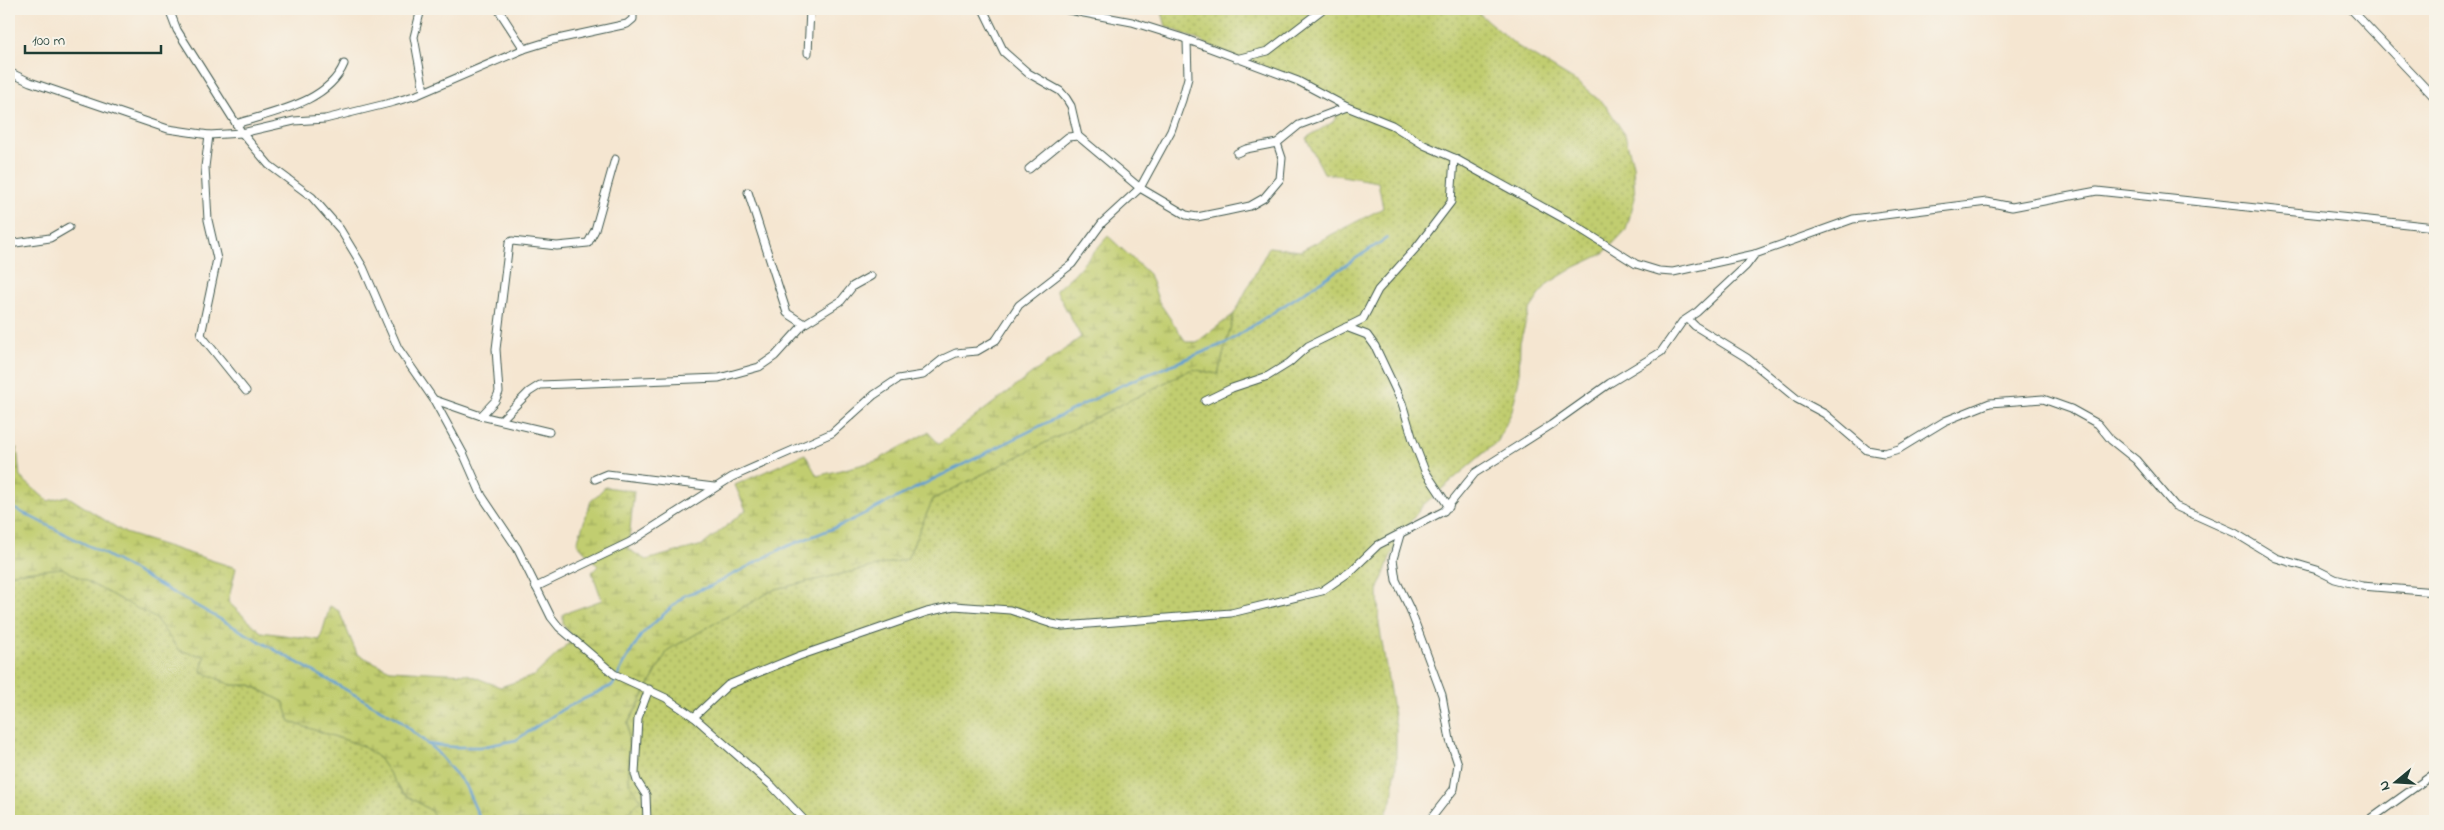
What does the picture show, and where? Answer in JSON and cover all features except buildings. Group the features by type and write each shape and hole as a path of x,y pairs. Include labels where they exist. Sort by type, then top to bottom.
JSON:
{"street":[{"path":"169,9 177,30 242,133 269,165 312,197 337,225 363,267 398,348 434,400 464,455 482,496 517,548 559,628 614,674 676,703 694,717 772,786 805,821"},
{"path":"420,9 414,37 424,91"},
{"path":"498,9 524,49"},
{"path":"9,72 30,82 158,126 209,135 242,133 294,121 325,119 394,102 524,49 553,40 626,24 633,19 633,9"},
{"path":"808,53 810,9"},
{"path":"983,9 1004,52 1028,73 1060,91 1066,98 1071,106 1078,136 1140,188 1186,215 1197,217 1250,206 1264,198 1280,179 1282,158 1278,144"},
{"path":"1065,9 1132,22 1298,81 1347,107 1392,125 1424,145 1454,158 1568,221 1636,264 1659,271 1673,272 1755,254 1853,219 1987,202 2012,207 2097,191 2435,227"},
{"path":"1235,59 1268,51 1323,9"},
{"path":"2352,9 2435,98"},
{"path":"536,587 630,542 714,487 773,457 832,433 874,395 898,379 919,377 943,358 956,353 977,351 987,346 1002,333 1019,305 1072,264 1102,223 1140,188 1171,131 1182,100 1188,78 1187,40"},
{"path":"236,124 318,94 339,76 344,64"},
{"path":"1237,153 1255,147 1278,144 1299,125 1347,107"},
{"path":"209,135 205,167 208,220 217,259 201,335 246,391"},
{"path":"1030,169 1068,137 1078,136"},
{"path":"1205,401 1232,388 1268,376 1285,366 1308,346 1363,319 1378,290 1416,248 1451,202 1454,158"},
{"path":"481,416 495,402 499,392 496,344 509,243 512,240 556,246 588,243 595,230 615,159"},
{"path":"748,192 787,313 804,324"},
{"path":"9,244 50,238 69,227"},
{"path":"694,717 728,684 799,656 928,612 954,606 1010,610 1064,626 1238,612 1322,591 1351,571 1378,545 1436,517 1449,507 1475,473 1551,425 1610,383 1661,352 1682,322 1688,319 1746,266 1755,254"},
{"path":"1657,279 1659,271"},
{"path":"501,420 529,392 540,385 719,378 759,367 775,356 804,324 841,301 853,286 871,276"},
{"path":"1688,319 1747,358 1797,399 1825,414 1867,450 1884,453 1899,449 1945,420 1990,403 2043,399 2071,410 2098,424 2111,440 2136,460 2175,506 2235,533 2276,558 2317,570 2335,579 2362,586 2435,592"},
{"path":"1345,327 1364,333 1375,346 1402,403 1422,463 1449,507"},
{"path":"434,400 481,416 549,432"},
{"path":"595,479 607,474 714,487"},
{"path":"1400,535 1393,559 1396,580 1410,609 1442,695 1450,740 1458,764 1454,789 1429,821"},
{"path":"647,821 646,796 635,774 638,718 649,689"},
{"path":"2368,821 2435,773"}],"green space":[{"path":"1161,9 1474,9 1517,46 1580,84 1607,107 1625,135 1633,165 1635,198 1626,230 1603,254 1575,267 1547,284 1529,311 1520,342 1519,379 1512,411 1498,441 1423,505 1403,532 1389,560 1378,591 1379,624 1396,728 1396,765 1392,800 1383,821 1243,821 1220,815 1196,821 620,821 640,800 629,783 628,724 668,650 775,589 907,559 933,499 1192,369 1218,374 1234,314 1269,247 1300,251 1383,208 1378,182 1324,173 1306,138 1333,122 1343,104 1166,26"},
{"path":"1108,236 1149,274 1159,302 1186,342 1197,342 1234,314 1218,374 1192,369 933,499 907,559 775,589 668,650 628,723 629,783 641,800 620,821 437,821 430,810 403,793 379,758 361,745 290,722 284,702 251,685 231,685 201,671 205,656 180,651 155,618 62,568 13,573 9,580 9,451 17,448 20,477 48,501 67,496 125,533 236,568 228,602 261,632 320,640 330,606 339,611 357,654 390,670 467,674 500,687 534,676 574,638 563,625 563,614 602,600 592,572 598,566 577,543 591,501 605,487 634,491 628,549 646,560 703,545 746,510 735,485 805,454 817,476 876,461 928,432 939,444 1081,337 1056,290 1074,274"},
{"path":"62,568 156,618 180,651 205,656 201,671 231,685 250,685 284,702 290,722 361,745 379,758 403,793 430,810 437,821 9,821 9,580 13,573"}],"waterway":[{"path":"427,744 453,747 481,747 516,740 563,709 613,685 642,634 685,595 711,586 783,548 844,524 1124,384 1228,342 1387,238"},
{"path":"9,506 99,551 398,719 436,751 465,785 481,821"}]}
